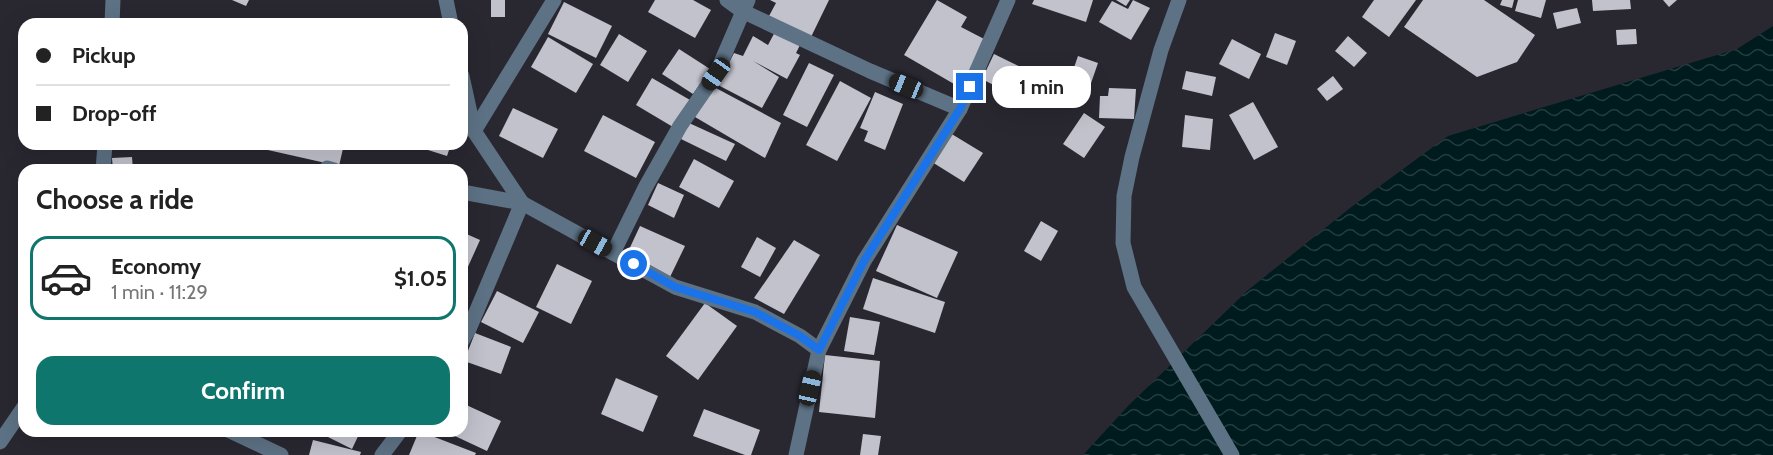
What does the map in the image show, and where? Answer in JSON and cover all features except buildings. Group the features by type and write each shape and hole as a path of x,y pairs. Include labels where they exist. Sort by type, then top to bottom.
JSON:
{"street":[{"path":"112,18 113,0"},
{"path":"446,0 450,18"},
{"path":"474,131 554,0"},
{"path":"726,0 745,5 870,71 960,109"},
{"path":"796,455 819,350 864,261 960,109 1008,0"},
{"path":"1179,0 1161,50 1132,157 1124,196 1123,243 1134,287 1232,455"},
{"path":"613,253 645,188 680,126 716,74 745,5"},
{"path":"468,104 474,131 522,203"},
{"path":"468,193 522,203 675,287 755,312 800,336 819,350"},
{"path":"468,331 522,203"},
{"path":"0,442 18,416"},
{"path":"243,437 282,455"},
{"path":"382,455 396,437"}],"water":[{"path":"1773,26 1773,455 1083,455 1129,405 1247,291 1350,208 1448,136 1737,49"}],"route":[{"path":"634,264 675,287 755,312 800,336 819,350 864,261 960,109 970,87"}]}
